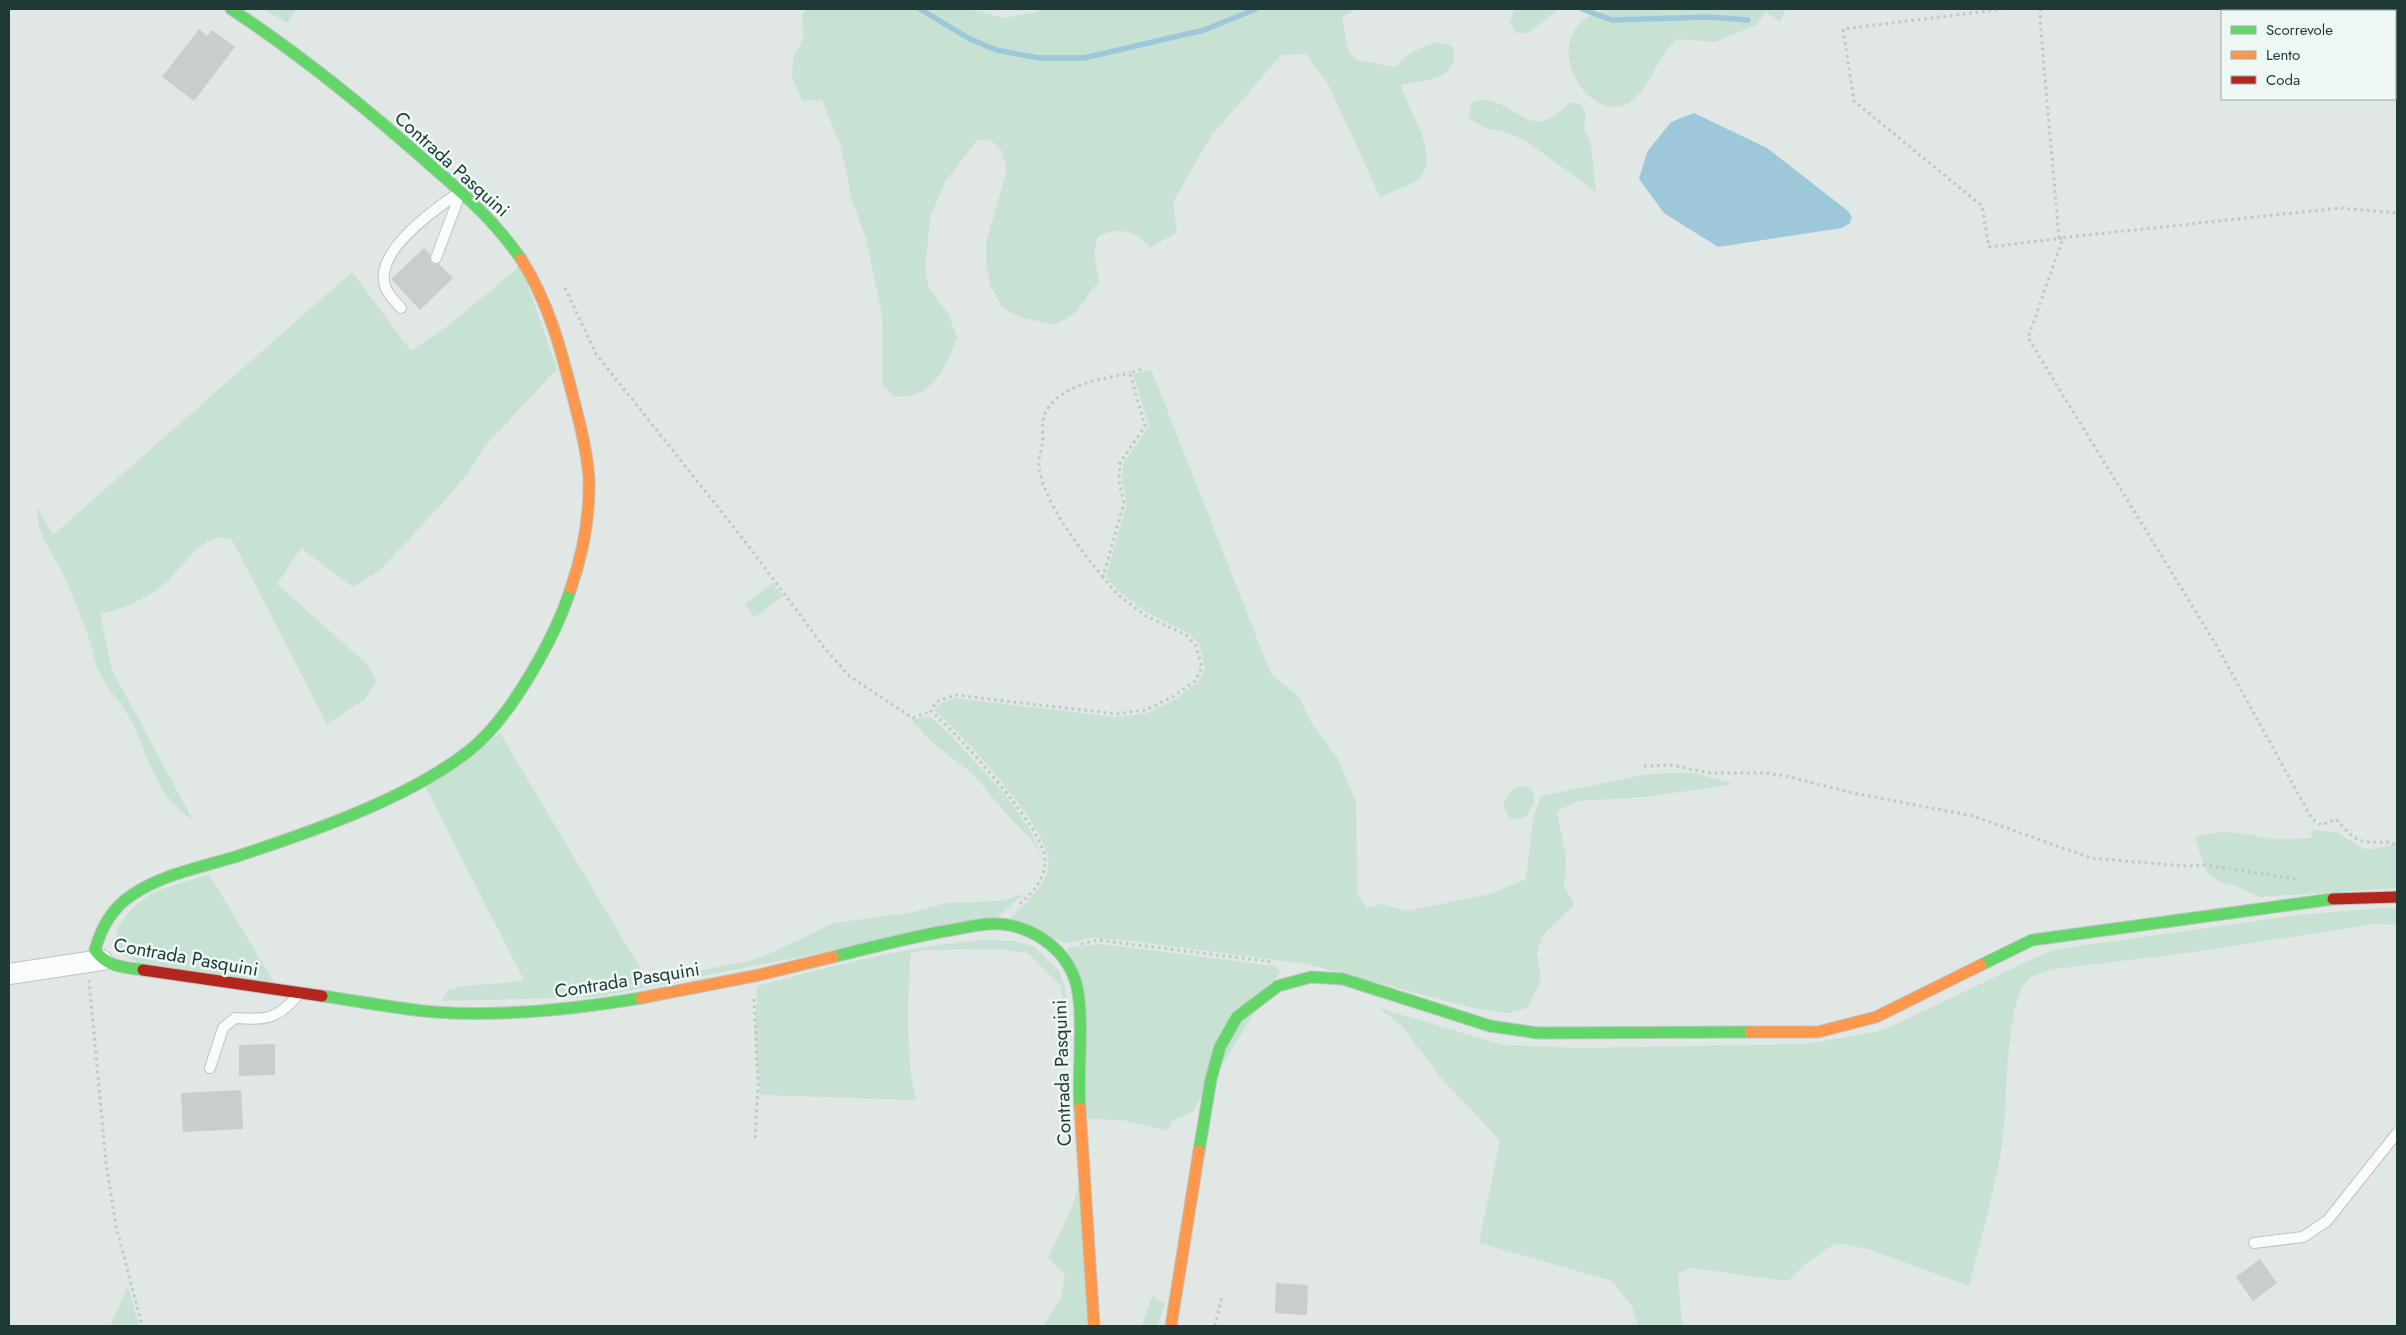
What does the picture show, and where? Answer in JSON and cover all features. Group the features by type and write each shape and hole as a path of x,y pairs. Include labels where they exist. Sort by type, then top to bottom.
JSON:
{"street":[{"name":"Contrada Pasquini","path":"231,9 350,96 482,210 511,244 532,278 563,354 586,449 589,485 583,556 573,587 557,624 536,663 504,713 475,746 434,774 354,815 312,832 154,883 115,909 101,928 95,950 95,961 120,967 299,994 436,1012 511,1012 584,1008 682,991 756,976 907,938 990,924 1018,928 1042,937 1065,958 1076,984 1080,1028 1078,1080 1094,1326"},
{"path":"1171,1326 1211,1079 1220,1047 1237,1018 1278,986 1311,977 1343,978 1490,1026 1538,1033 1818,1032 1876,1017 2032,940 2343,898 2397,897"},
{"path":"9,974 95,961"}],"lane":[{"path":"436,258 461,192"},
{"path":"401,308 385,287 384,268 392,253 416,225 461,192"},
{"path":"210,1068 223,1028 235,1018 270,1018 285,1011 299,994"},
{"path":"2254,1243 2303,1237 2327,1221 2397,1133"}],"path":[{"path":"2004,9 1843,29 1854,101 1982,206 1989,247 2340,208 2397,214"},
{"path":"2041,9 2040,20 2060,238 2063,238"},
{"path":"2063,238 2028,338 2218,648 2312,819 2321,824 2336,819 2352,837 2371,843 2392,842 2397,848"},
{"path":"562,282 596,354 744,540 836,661 849,676 913,718 931,711 936,702 954,695 1116,714 1146,710 1174,696 1194,682 1202,667 1196,646 1186,635 1146,616 1116,593 1085,555 1045,494 1039,466 1043,442 1042,418 1053,401 1068,390 1142,369"},
{"path":"1103,578 1124,503 1119,481 1120,463 1145,426 1130,373"},
{"path":"931,711 948,726 997,781 1032,828 1046,858 1041,881 1031,894 998,925"},
{"path":"1644,766 1670,765 1710,773 1765,773 1786,776 1853,793 1972,816 2092,858 2237,868 2299,880 2310,888 2322,901"},
{"path":"1056,950 1097,940 1278,963"},
{"path":"95,961 106,1163 116,1226 142,1326"},
{"path":"755,1140 758,1085 754,1043 756,976"},
{"path":"1215,1326 1222,1296"}],"green space":[{"path":"263,9 297,9 287,23"},
{"path":"806,9 971,9 1004,18 1036,12 1041,9 1356,9 1342,18 1349,53 1357,60 1395,67 1405,57 1437,42 1452,46 1454,57 1452,65 1447,72 1430,80 1401,85 1425,145 1427,158 1425,169 1416,181 1380,197 1328,84 1306,54 1281,55 1211,136 1173,202 1177,232 1150,248 1139,237 1127,232 1120,231 1098,236 1094,253 1099,281 1075,313 1055,325 1020,317 1002,307 990,285 986,263 986,243 1007,169 1002,151 990,139 977,140 945,182 930,218 925,273 930,290 948,313 957,337 947,362 930,386 914,395 895,397 883,385 882,315 867,242 852,200 840,144 822,100 802,101 792,76 793,59 804,36 802,15"},
{"path":"1514,9 1558,9 1529,33 1516,33 1510,24"},
{"path":"1607,9 1786,9 1780,22 1766,12 1756,25 1715,42 1677,39 1665,53 1635,98 1618,107 1601,104 1586,93 1574,76 1569,57 1571,37 1583,20"},
{"path":"1483,99 1497,103 1527,119 1536,121 1545,120 1556,114 1570,102 1581,105 1586,113 1584,129 1591,144 1596,192 1526,141 1508,133 1486,128 1468,118 1471,103"},
{"path":"521,265 557,369 484,447 469,472 380,570 353,587 301,548 277,584 370,667 376,681 365,699 327,724 232,540 219,538 210,540 152,593 131,604 100,614 112,670 193,820 172,802 164,791 151,767 131,720 101,675 66,580 43,537 37,507 53,535 352,272 411,351 449,325"},
{"path":"1151,369 1271,674 1299,697 1312,724 1338,759 1356,802 1357,895 1367,908 1382,904 1407,911 1490,894 1526,879 1533,819 1541,796 1648,774 1694,773 1734,784 1646,797 1578,801 1557,811 1566,859 1564,885 1574,905 1542,936 1537,953 1541,980 1527,1008 1510,1013 1477,1009 1306,964 1123,940 1093,938 1066,943 1006,922 1035,893 1046,875 1048,857 1043,841 1032,822 1000,779 963,738 934,710 938,705 955,698 1116,717 1147,713 1176,699 1197,683 1205,668 1199,644 1188,633 1148,613 1118,591 1106,577 1127,503 1122,481 1123,464 1149,426 1133,375"},
{"path":"773,583 783,596 754,618 745,604"},
{"path":"924,717 932,718 1002,791 1029,828 1042,858 1031,839 1003,810 973,774 935,745 912,721"},
{"path":"500,733 646,978 676,975 749,961 776,951 833,923 909,913 946,903 999,901 1024,894 995,919 596,997 442,1001 448,990 524,980 426,788"},
{"path":"1523,786 1532,791 1534,795 1532,807 1527,816 1515,820 1509,818 1503,806 1506,798 1515,789"},
{"path":"2314,830 2338,833 2364,849 2376,849 2397,843 2397,888 2259,897 2234,885 2218,881 2206,871 2195,838 2206,834 2227,832 2277,839 2313,838 2310,832"},
{"path":"209,874 276,986 144,966 118,952 116,935 122,920 134,907 153,893"},
{"path":"2397,908 2397,925 2375,924 2194,952 2055,969 2033,976 2023,986 2013,1021 2002,1144 1969,1286 1868,1249 1836,1243 1805,1264 1788,1281 1691,1268 1678,1274 1682,1326 1638,1326 1632,1306 1612,1281 1479,1243 1500,1140 1441,1078 1402,1026 1379,1008 1503,1045 1578,1048 1808,1044 1884,1030 2045,953 2064,948 2299,915"},
{"path":"985,940 1013,941 1033,946 1058,970 1065,986 1068,1020 1060,985 1028,953 998,949 927,950 911,953 908,1028 910,1068 917,1100 760,1095 755,1032 757,986 842,964 899,952"},
{"path":"1102,944 1276,966 1280,972 1193,1111 1172,1121 1168,1131 1122,1120 1088,1119 1067,948"},
{"path":"1080,1181 1090,1326 1043,1326 1061,1298 1065,1274 1048,1258 1072,1207"},
{"path":"128,1286 139,1326 110,1326"},
{"path":"1152,1296 1165,1304 1157,1326 1142,1326"}],"water":[{"path":"1694,113 1767,148 1848,211 1852,217 1850,223 1842,228 1718,247 1664,213 1639,179 1647,152 1671,122"}],"building":[{"path":"199,29 207,36 212,30 235,47 194,101 162,77"},
{"path":"424,248 430,254 431,263 439,264 453,278 420,310 391,279"},
{"path":"275,1044 275,1075 239,1076 239,1045"},
{"path":"241,1090 243,1129 183,1132 181,1093"},
{"path":"2260,1259 2277,1283 2253,1301 2236,1277"},
{"path":"1276,1283 1308,1285 1307,1315 1275,1313"}],"waterway":[{"path":"920,9 970,39 996,50 1039,58 1084,58 1204,30 1256,9"},
{"path":"1582,9 1612,20 1708,17 1748,20"}],"traffic: fast":[{"path":"231,9 304,61 397,136 474,204 499,230 521,259"},
{"path":"143,970 110,963 95,950 100,934 108,919 125,900 144,888 170,876 266,847 328,825 389,798 446,767 470,750 485,736 516,697 543,653 571,588"},
{"path":"1981,965 2032,940 2333,899"},
{"path":"833,957 927,935 989,924 1017,927 1043,939 1054,948 1071,970 1079,996 1080,1108"},
{"path":"1199,1151 1211,1079 1220,1047 1237,1017 1278,986 1311,977 1343,979 1490,1026 1538,1033 1750,1032"},
{"path":"322,996 421,1011 460,1013 512,1013 565,1009 641,998"}],"traffic: slow":[{"path":"521,259 539,292 553,326 581,427 587,458 589,479 587,521 579,562 571,588"},
{"path":"641,998 759,975 833,957"},
{"path":"1750,1032 1818,1032 1876,1017 1981,965"},
{"path":"1080,1108 1094,1326"},
{"path":"1171,1326 1199,1151"}],"traffic: jam":[{"path":"2333,899 2397,897"},
{"path":"143,970 322,996"}]}
